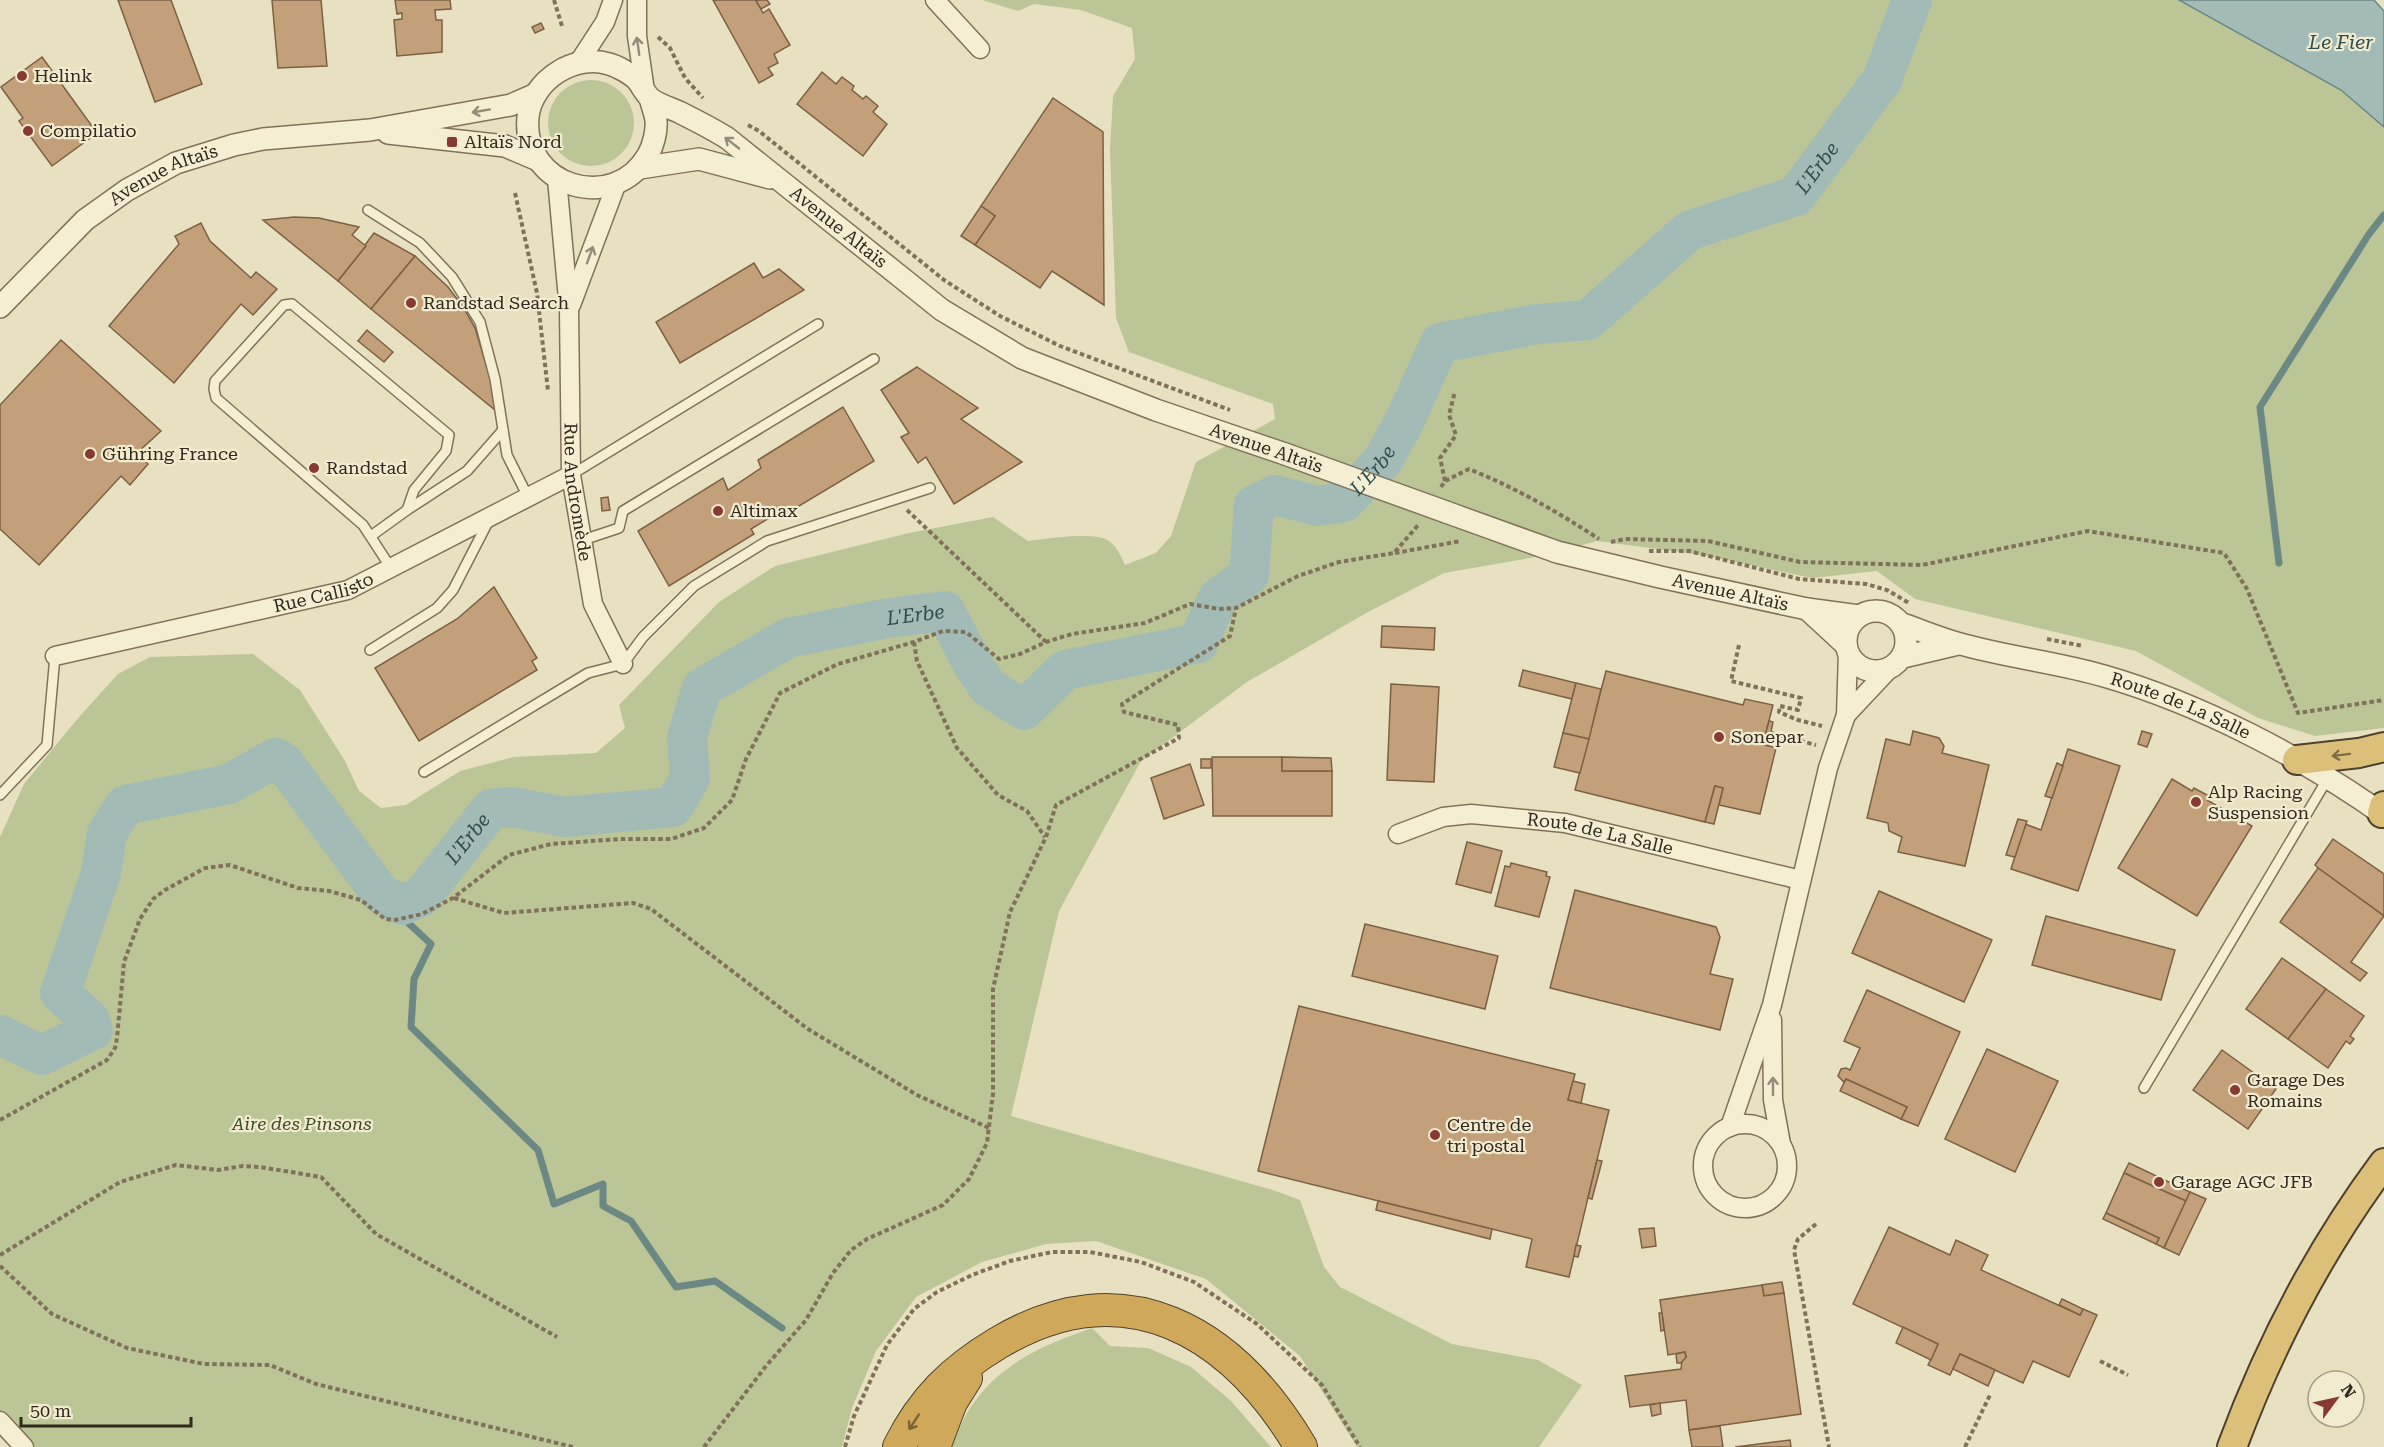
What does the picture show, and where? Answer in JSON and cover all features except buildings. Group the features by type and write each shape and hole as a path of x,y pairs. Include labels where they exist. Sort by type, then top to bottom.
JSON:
{"highway":[{"path":"2297,760 2359,753 2384,747"},
{"path":"2232,1447 2264,1369 2306,1284 2337,1232 2384,1163"},
{"path":"2250,1447 2278,1377 2304,1324 2331,1273 2384,1191"},
{"path":"899,1447 925,1405 950,1376 1017,1331 1044,1320 1087,1311 1118,1310 1169,1322 1212,1344 1237,1365 1262,1391 1301,1447"},
{"path":"934,1447 944,1418 959,1389 977,1364 1002,1341"}],"street":[{"path":"579,62 605,22 613,0"},
{"path":"638,0 637,29 648,95 656,122 652,147 640,168 616,185 586,189 557,179 538,160 529,139 528,116 536,94 554,73 579,62 609,63 635,78 648,95"},
{"path":"935,0 980,49"},
{"name":"Avenue Altaïs","path":"0,307 85,220 127,190 176,163 234,145 263,139 370,130 511,105 536,94"},
{"name":"Avenue Altaïs","path":"648,95 701,122 726,138 942,310 1022,358 1156,410 1557,552 1660,578 1807,609 1859,616"},
{"name":"Avenue Altaïs","path":"370,130 452,142 505,146 538,160"},
{"name":"Avenue Altaïs","path":"640,168 699,159 777,180"},
{"name":"Rue Andromède","path":"557,179 569,310 572,474 593,604 623,664"},
{"name":"Rue Andromède","path":"569,310 616,185"},
{"name":"Rue Callisto","path":"55,656 348,590 572,474"},
{"name":"Avenue Altaïs","path":"1807,609 1847,648"},
{"path":"1730,1127 1772,1005 1801,880 1834,749 1843,723 1846,638 1850,625 1859,616 1870,611 1882,611 1893,616 1902,624 1906,634 1906,646 1897,662 1843,723"},
{"name":"Route de La Salle","path":"1902,624 1958,644 2036,659 2105,676 2180,704 2246,733 2383,811"},
{"name":"Route de La Salle","path":"1897,662 1958,644"},
{"path":"1847,648 1854,662 1865,669 1878,672 1897,662"},
{"name":"Route de La Salle","path":"1398,834 1443,817 1471,814 1565,823 1801,880"},
{"path":"1772,1005 1773,1100 1780,1144"},
{"path":"1745,1124 1760,1127 1774,1136 1780,1144 1786,1158 1785,1178 1779,1191 1768,1201 1754,1207 1729,1205 1710,1189 1705,1180 1704,1156 1710,1142 1721,1131 1745,1124"},
{"path":"0,1421 24,1447"}],"lane":[{"path":"368,210 420,243 452,277 480,322 495,379 507,455 528,497"},
{"path":"391,568 363,525 293,462 216,398 215,381 284,305 292,304 449,435 446,451 414,490 407,510"},
{"path":"572,474 818,324"},
{"path":"584,540 619,528 623,511 874,358"},
{"path":"371,536 467,471 503,430"},
{"path":"424,772 588,674 623,664 643,637 694,586 767,541 930,488"},
{"path":"370,650 437,608 453,590 491,516"},
{"path":"0,795 46,745 55,656"},
{"path":"2144,1088 2328,778"}],"path":[{"path":"554,0 562,26"},
{"path":"637,29 654,33 670,48 685,78 707,103"},
{"path":"738,120 759,131 944,280 1000,316 1060,346 1232,411"},
{"path":"515,193 537,293 549,399"},
{"path":"1455,391 1449,415 1456,435 1440,458 1445,481 1469,469 1551,507 1605,543 1625,539 1708,541 1800,562 1922,565 2088,531 2224,553 2247,589 2298,713 2384,700"},
{"path":"895,499 1046,642"},
{"path":"1394,553 1421,521"},
{"path":"1585,537 1616,545"},
{"path":"0,1120 107,1060 115,1048 117,1038 124,962 140,919 153,899 206,868 230,865 298,888 329,891 361,900 385,919 395,920 422,914 453,898 509,855 551,844 620,839 671,839 704,828 732,800 746,759 780,693 838,664 943,631 966,632 999,659 1020,654 1046,642 1072,634 1145,623 1190,604 1219,609 1236,608 1298,576 1339,562 1470,539"},
{"path":"1638,550 1689,551 1799,579 1866,584 1887,590 1918,608"},
{"path":"704,1447 766,1366 806,1320 833,1273 851,1250 867,1239 914,1220 943,1205 969,1179 987,1143 993,1094 993,989 1010,912 1046,837 1056,805 1179,738 1178,725 1124,712 1122,704 1230,636 1236,608"},
{"path":"914,642 917,662 957,748 998,795 1027,811 1046,837"},
{"path":"1739,645 1731,681 1801,698 1798,710 1780,705 1779,712 1798,720 1843,723"},
{"path":"1771,733 1834,749"},
{"path":"453,898 504,913 633,903 651,909 808,1029 917,1095 989,1128"},
{"path":"0,1255 120,1182 176,1165 218,1170 243,1166 260,1167 321,1177 376,1234 557,1336"},
{"path":"1816,1224 1798,1239 1794,1250 1828,1447"},
{"path":"0,1266 52,1314 127,1348 204,1364 270,1365 316,1384 573,1447"},
{"path":"2100,1361 2128,1375"},
{"path":"1965,1447 1990,1395"}],"green space":[{"name":"Aire des Pinsons","path":"982,0 2179,0 2341,90 2384,127 2384,728 2315,736 2258,718 2136,651 1915,599 1877,571 1812,578 1702,555 1597,541 1542,556 1444,573 1368,612 1247,682 1141,761 1059,911 1011,1116 1273,1190 1300,1200 1324,1267 1340,1287 1452,1344 1538,1360 1582,1385 1539,1447 1357,1447 1300,1356 1206,1279 1096,1241 1046,1244 982,1262 916,1297 876,1351 852,1408 842,1447 28,1447 0,1432 0,837 24,784 118,674 150,657 253,654 300,690 345,761 359,791 381,808 406,805 460,771 514,757 596,753 625,728 619,705 719,602 775,566 909,533 993,517 1028,541 1070,536 1102,538 1114,546 1125,565 1156,553 1171,536 1196,462 1275,419 1273,404 1129,352 1116,318 1110,149 1113,96 1135,59 1132,28 1081,10 1034,4 1018,11"},
{"path":"591,80 608,83 622,92 631,106 634,123 631,140 622,154 608,163 591,166 574,163 560,154 551,140 548,123 551,106 560,92 574,83"},
{"path":"1092,1328 1110,1346 1148,1348 1191,1367 1231,1401 1271,1447 952,1447 967,1413 979,1396 1006,1369 1038,1350"}],"water":[{"name":"Le Fier","path":"2179,0 2374,0 2384,11 2384,127 2341,90"}],"waterway":[{"name":"L'Erbe","path":"0,1035 42,1055 93,1030 89,1019 60,993 101,873 107,833 125,805 229,784 275,758 283,762 381,894 402,905 421,897 491,809 512,807 565,817 673,807 690,778 687,737 702,688 788,638 889,618 945,611 972,663 988,687 1024,710 1065,670 1198,643 1218,598 1249,575 1254,505 1275,495 1317,506 1344,502 1383,460 1404,422 1440,343 1537,324 1588,320 1690,230 1796,196 1882,80 1912,0"},
{"path":"2279,563 2260,407 2369,234 2384,215"},
{"path":"402,905 404,919 431,944 414,979 411,1027 538,1150 554,1204 603,1184 603,1206 631,1221 676,1287 715,1281 782,1328"}],"place":[{"name":"Helink","path":"22,76"},
{"name":"Compilatio","path":"28,131"},
{"name":"Altaïs Nord","path":"452,142"},
{"name":"Randstad Search","path":"411,303"},
{"name":"Gühring France","path":"90,454"},
{"name":"Randstad","path":"314,468"},
{"name":"Altimax","path":"718,511"},
{"name":"Sonepar","path":"1719,737"},
{"name":"Alp Racing Suspension","path":"2196,802"},
{"name":"Garage Des Romains","path":"2235,1090"},
{"name":"Centre de tri postal","path":"1435,1135"},
{"name":"Garage AGC JFB","path":"2159,1182"}]}
